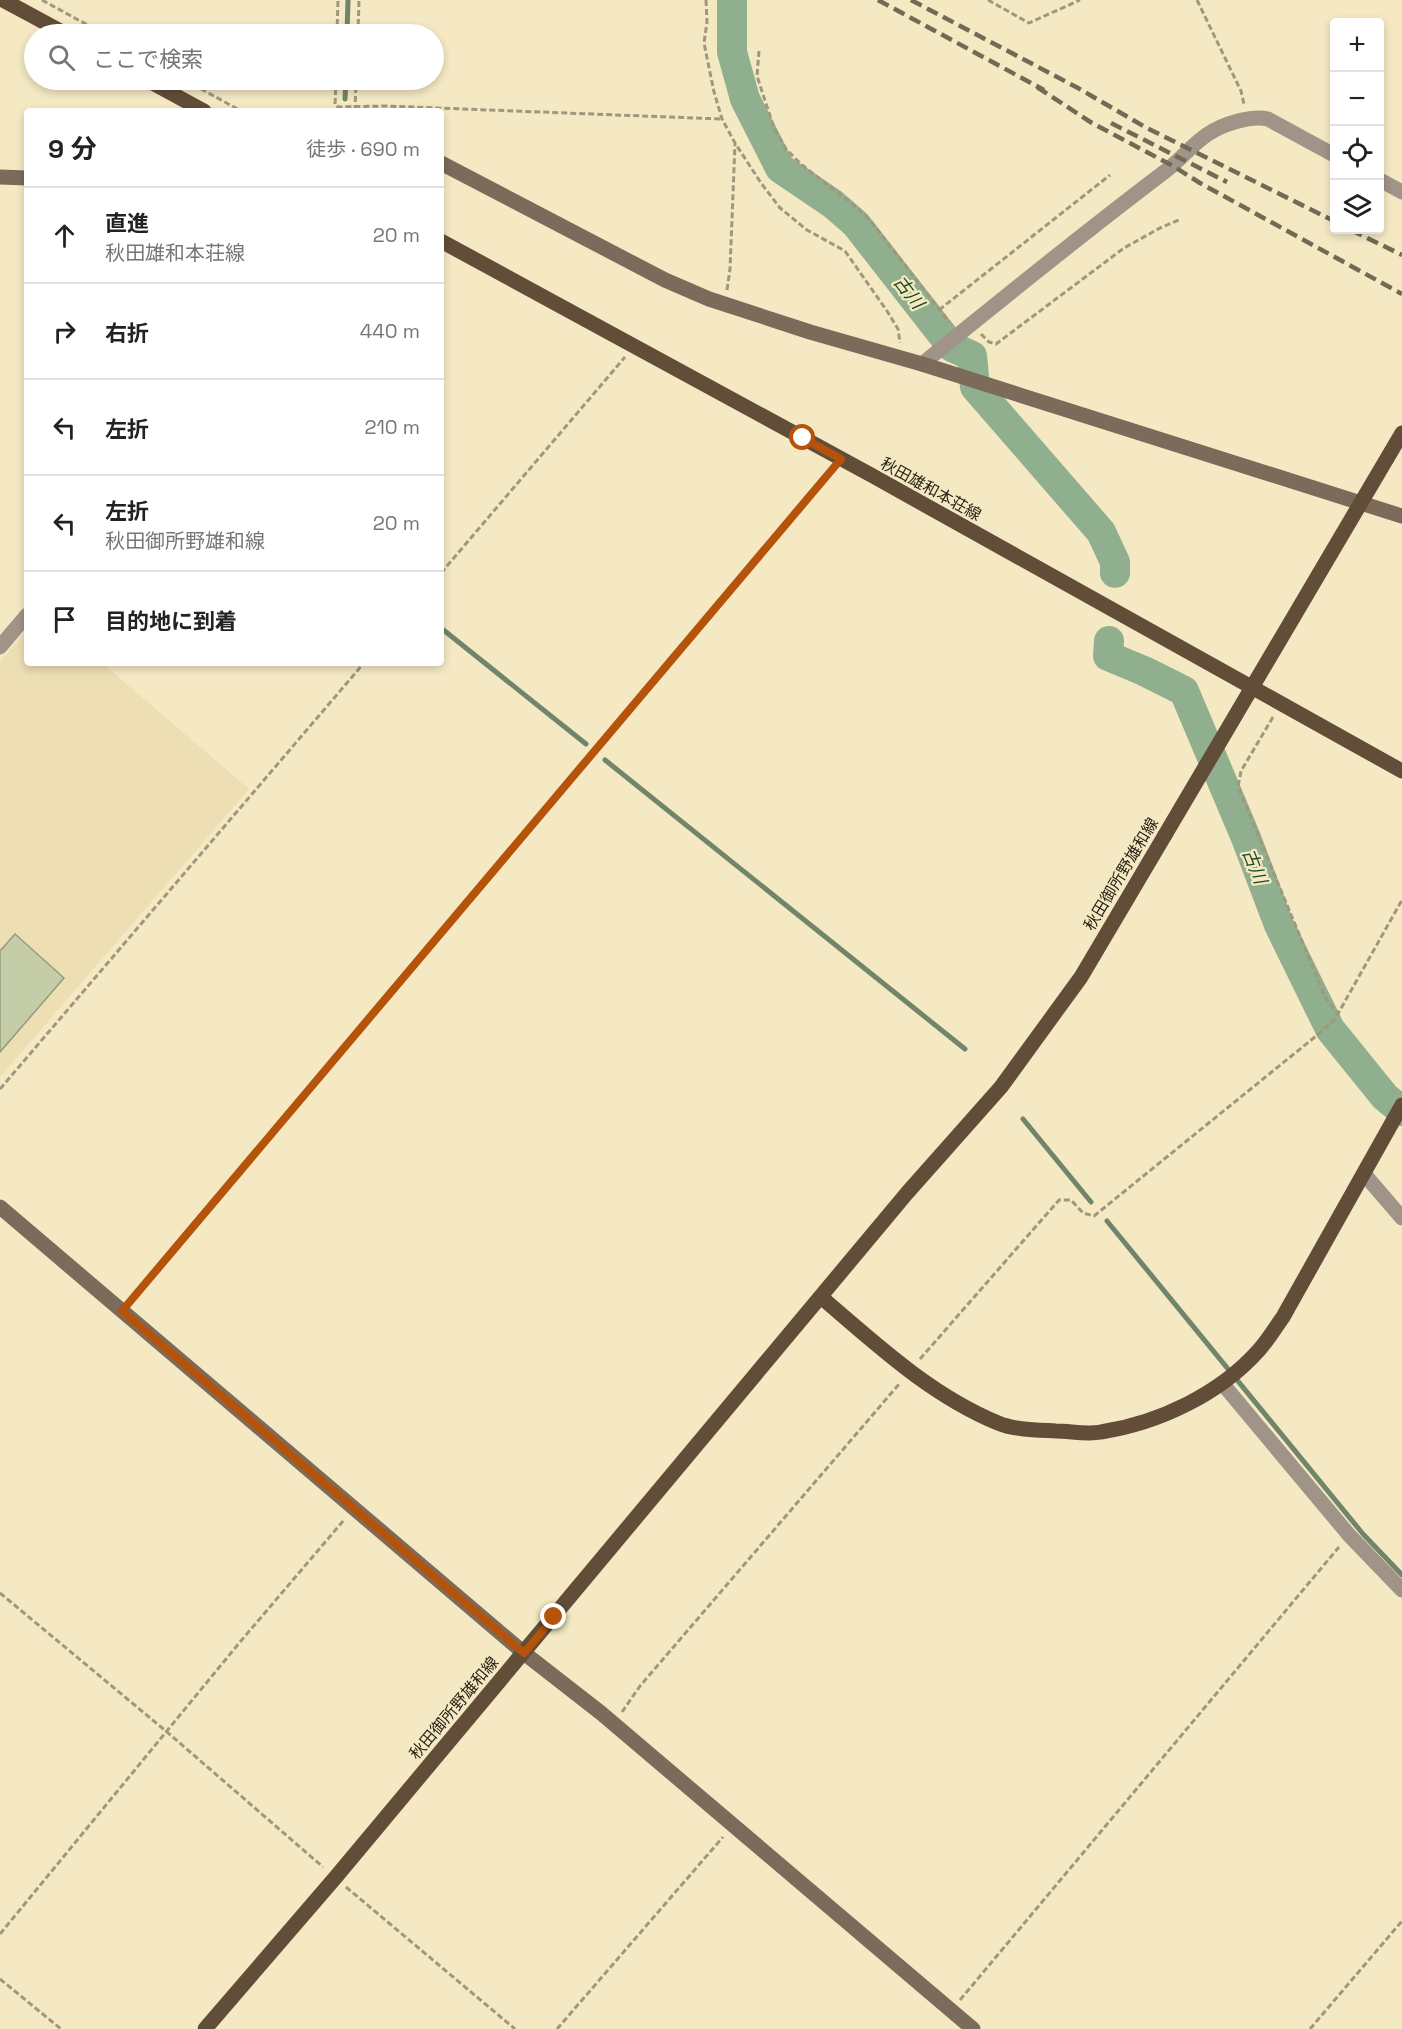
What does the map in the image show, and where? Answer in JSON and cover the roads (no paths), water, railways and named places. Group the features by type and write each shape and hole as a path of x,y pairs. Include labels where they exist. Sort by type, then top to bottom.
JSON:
{"main road":[{"path":"3,0 47,24"},
{"path":"165,90 198,108"},
{"name":"秋田雄和本荘線","path":"444,243 841,459 1402,771"},
{"name":"秋田御所野雄和線","path":"205,2029 524,1653 907,1193 1001,1087 1081,976 1402,433"},
{"path":"821,1297 910,1371 959,1404 1000,1424 1042,1430 1100,1433 1143,1422 1188,1404 1238,1371 1260,1349 1283,1317 1399,1112"}],"street":[{"path":"922,364 1081,236 1173,166 1208,134 1246,118 1257,116 1268,119 1330,152"},
{"path":"444,165 665,280 725,304 810,332 961,376 1402,516"},
{"path":"0,177 24,178"},
{"path":"1384,182 1402,192"},
{"path":"0,647 24,619"},
{"path":"1365,1175 1402,1218"},
{"path":"0,1207 524,1653 613,1723 973,2029"},
{"path":"1223,1382 1349,1535 1402,1590"}],"waterway":[{"path":"347,24 348,0"},
{"name":"古川","path":"732,0 732,52 745,99 780,168 833,204 856,224 952,347 972,356 975,387 1101,532 1115,562 1115,573"},
{"path":"345,90 345,99"},
{"path":"444,630 586,744"},
{"name":"古川","path":"1109,641 1108,656 1184,691 1246,838 1279,925 1330,1029 1385,1097 1402,1111"},
{"path":"605,760 965,1049"},
{"path":"1023,1119 1091,1202"},
{"path":"1107,1221 1363,1534 1402,1575"}],"railway":[{"path":"878,0 1044,90"},
{"path":"911,0 1078,88 1145,127 1330,219"},
{"path":"1037,87 1092,123 1402,294"},
{"path":"1111,123 1227,182"},
{"path":"1359,234 1402,255"}]}
